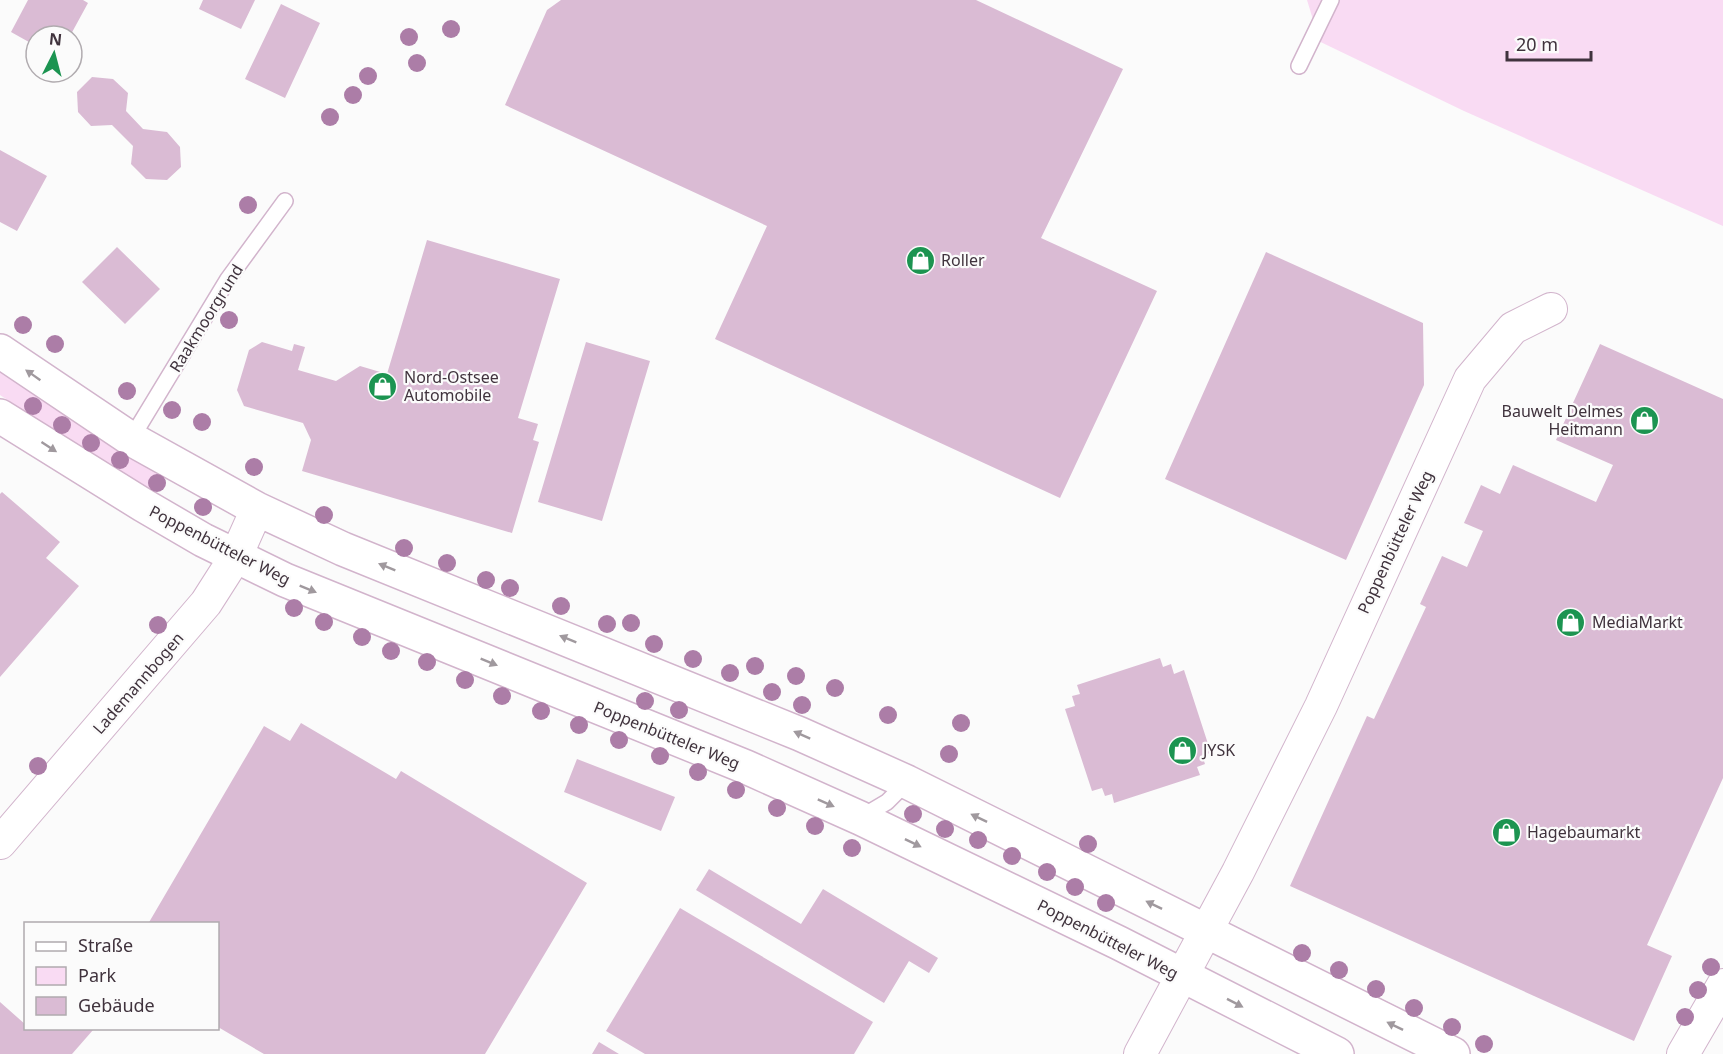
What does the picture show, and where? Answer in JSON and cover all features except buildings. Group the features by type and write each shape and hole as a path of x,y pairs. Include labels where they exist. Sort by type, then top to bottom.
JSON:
{"main road":[{"path":"0,351 131,439 257,509 343,549 727,704 906,782 1453,1054"},
{"name":"Poppenbütteler Weg","path":"0,416 89,474 236,556 285,580 746,767 860,818 1105,936 1336,1054"}],"street":[{"name":"Poppenbütteler Weg","path":"1206,931 1320,706 1470,379 1513,328 1551,309"},
{"name":"Lademannbogen","path":"0,843 206,603 236,556 257,509"},
{"path":"1140,1054 1206,931"},
{"path":"1683,1054 1723,985"}],"lane":[{"path":"1299,66 1331,0"},
{"name":"Raakmoorgrund","path":"131,439 228,279 285,201"},
{"path":"860,818 887,802 906,782"}],"green space":[{"path":"1307,0 1723,0 1723,226 1464,111 1306,35 1314,23"},
{"path":"0,372 163,477 153,491 21,409 0,395"}],"place":[{"name":"Roller","path":"920,260"},
{"name":"Nord-Ostsee Automobile","path":"383,386"},
{"name":"Bauwelt Delmes Heitmann","path":"1644,420"},
{"name":"MediaMarkt","path":"1571,622"},
{"name":"JYSK","path":"1182,750"},
{"name":"Hagebaumarkt","path":"1506,832"}]}
